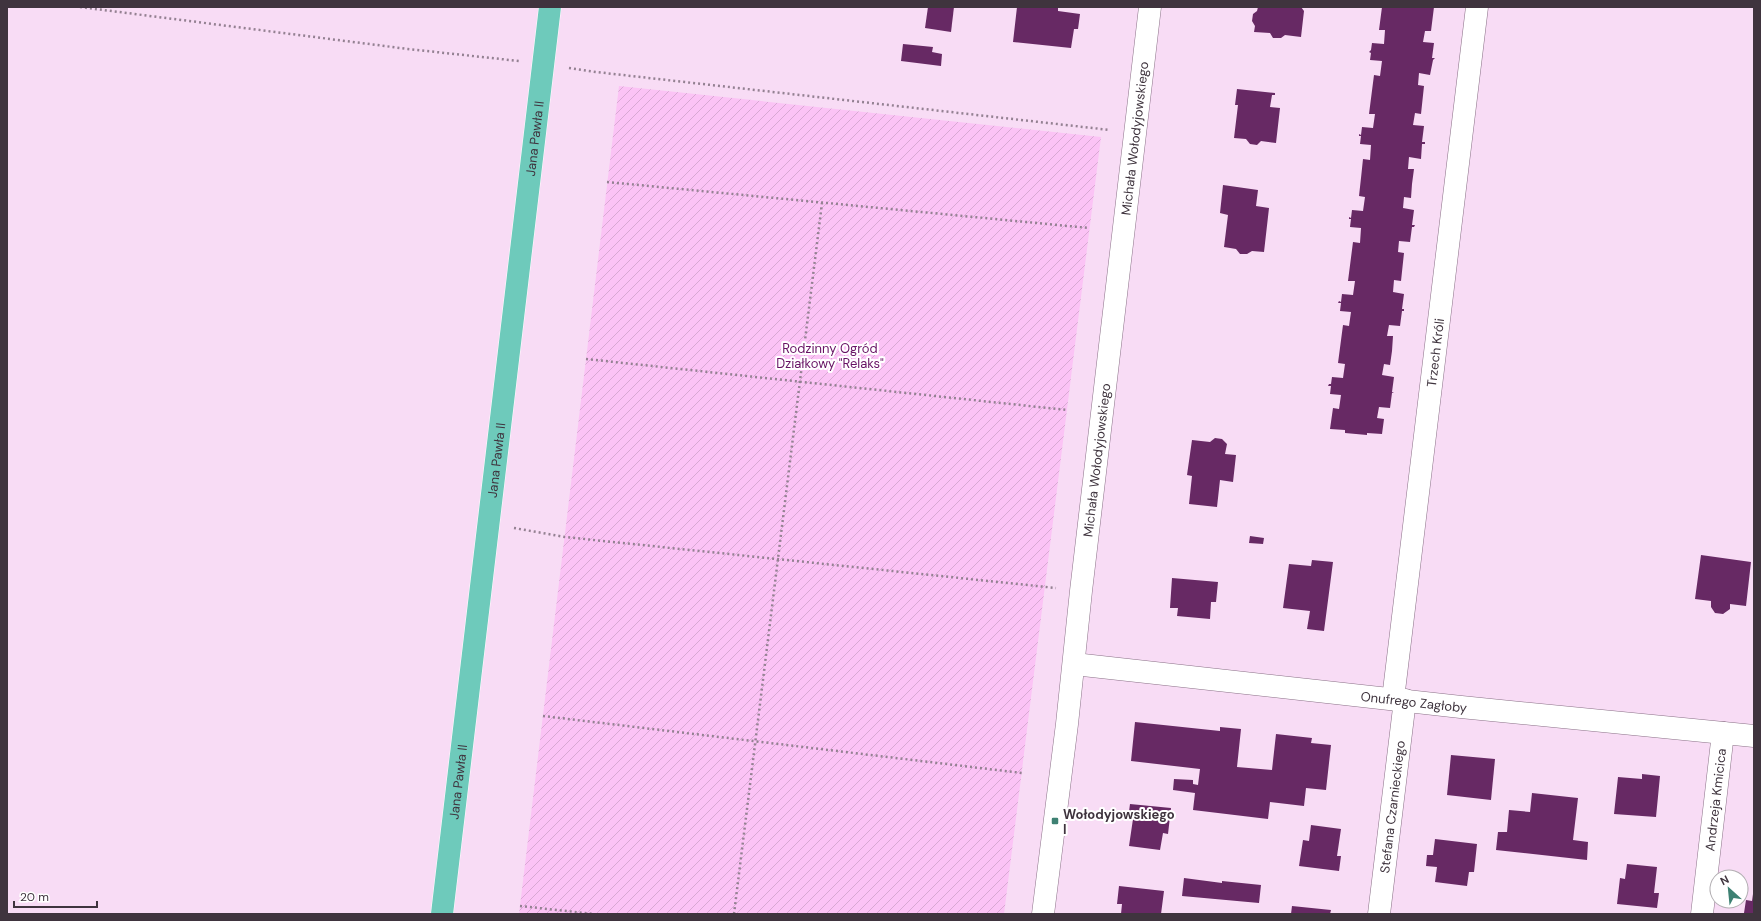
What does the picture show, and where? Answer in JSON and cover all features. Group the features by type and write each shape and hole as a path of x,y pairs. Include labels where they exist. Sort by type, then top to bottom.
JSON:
{"main road":[{"name":"Jana Pawła II","path":"442,914 550,7"}],"street":[{"name":"Michała Wołodyjowskiego","path":"1043,914 1074,664 1081,591 1150,7"},
{"name":"Trzech Króli","path":"1399,699 1477,7"},
{"name":"Onufrego Zagłoby","path":"1074,664 1754,736"},
{"name":"Stefana Czarnieckiego","path":"1379,914 1399,699"},
{"name":"Andrzeja Kmicica","path":"1702,914 1723,733"}],"path":[{"path":"80,7 408,49 543,63 596,72 1115,131 1134,135"},
{"path":"608,182 1089,228"},
{"path":"734,914 822,203"},
{"path":"586,359 1067,410"},
{"path":"488,524 565,537 1045,586"},
{"path":"543,716 1022,773"},
{"path":"520,906 594,914"}],"green space":[{"name":"Rodzinny Ogród Działkowy \"Relaks\"","path":"619,86 1101,137 1004,914 519,914"}],"building":[{"path":"928,7 954,7 951,32 925,28"},
{"path":"1017,7 1058,7 1058,11 1080,14 1078,29 1074,29 1071,48 1013,42"},
{"path":"1258,7 1301,7 1304,11 1301,37 1285,35 1281,38 1273,38 1270,33 1254,32 1255,26 1252,21 1253,14 1257,11"},
{"path":"1382,7 1434,7 1431,31 1425,31 1423,42 1434,43 1432,58 1435,58 1433,60 1430,75 1419,73 1418,85 1424,86 1421,114 1415,113 1413,125 1424,126 1422,142 1425,142 1425,144 1422,144 1421,159 1409,157 1408,169 1414,169 1411,198 1404,197 1403,208 1414,210 1412,225 1415,225 1412,227 1410,242 1399,241 1398,252 1404,253 1401,281 1394,280 1393,292 1404,294 1402,309 1404,309 1404,311 1402,311 1400,326 1389,325 1387,336 1393,336 1392,351 1390,365 1384,364 1382,375 1394,377 1392,392 1394,393 1392,393 1390,408 1379,407 1377,418 1384,419 1382,434 1367,433 1367,435 1345,433 1345,430 1330,429 1333,408 1339,409 1341,395 1330,394 1331,386 1328,386 1331,384 1332,377 1343,378 1345,364 1338,363 1343,325 1349,326 1351,312 1340,311 1341,303 1338,303 1339,301 1341,302 1342,294 1353,295 1355,281 1348,281 1353,242 1360,243 1361,228 1350,227 1351,219 1349,219 1349,217 1351,218 1352,210 1363,211 1365,197 1359,196 1363,159 1370,160 1371,145 1360,144 1361,136 1359,136 1359,134 1361,135 1362,127 1373,128 1375,114 1369,114 1374,75 1380,76 1382,61 1370,60 1371,53 1369,52 1371,50 1372,43 1384,44 1385,30 1379,30"},
{"path":"903,44 933,47 932,52 942,54 941,66 901,61"},
{"path":"1237,89 1275,93 1275,95 1272,95 1270,107 1280,108 1276,143 1261,141 1257,145 1250,144 1246,139 1234,138 1238,105 1235,105"},
{"path":"1223,185 1258,190 1256,206 1269,208 1264,252 1252,251 1247,254 1240,254 1236,249 1224,247 1228,215 1220,213"},
{"path":"1215,438 1222,439 1227,444 1225,454 1236,455 1233,482 1220,480 1217,507 1189,504 1192,476 1187,475 1192,440 1210,442"},
{"path":"1250,536 1264,538 1263,544 1249,543"},
{"path":"1701,555 1751,562 1746,606 1730,604 1730,609 1723,614 1715,613 1711,607 1711,601 1695,599"},
{"path":"1312,560 1333,562 1324,631 1307,629 1310,611 1283,608 1289,564 1311,566"},
{"path":"1172,578 1218,582 1216,602 1211,602 1210,619 1177,616 1178,608 1170,608"},
{"path":"1135,722 1220,731 1220,727 1241,729 1237,767 1272,770 1276,734 1312,738 1311,743 1331,745 1326,790 1306,788 1304,806 1270,802 1268,819 1193,810 1195,793 1173,790 1174,779 1193,780 1193,784 1198,785 1200,769 1131,761"},
{"path":"1451,755 1495,759 1491,800 1447,795"},
{"path":"1642,774 1660,776 1656,817 1614,814 1618,777 1642,779"},
{"path":"1532,793 1578,798 1573,840 1588,842 1587,860 1496,850 1498,832 1507,832 1509,810 1530,812"},
{"path":"1130,804 1171,808 1168,834 1163,833 1160,850 1129,846 1133,819 1128,819"},
{"path":"1311,825 1341,829 1337,856 1341,856 1339,871 1299,866 1303,840 1309,841"},
{"path":"1435,839 1477,844 1474,872 1469,872 1467,886 1435,882 1437,867 1426,866 1427,855 1433,855"},
{"path":"1627,864 1657,867 1654,893 1659,893 1657,908 1617,904 1620,878 1625,879"},
{"path":"1184,878 1222,883 1222,881 1261,885 1259,903 1182,896"},
{"path":"1119,886 1164,891 1161,914 1121,914 1122,904 1117,904"},
{"path":"1753,894 1754,914 1744,913 1745,909 1749,909 1749,900 1752,901"},
{"path":"1292,906 1331,910 1330,914 1291,914"}],"place":[{"name":"Wołodyjowskiego I","path":"1055,821"}]}
